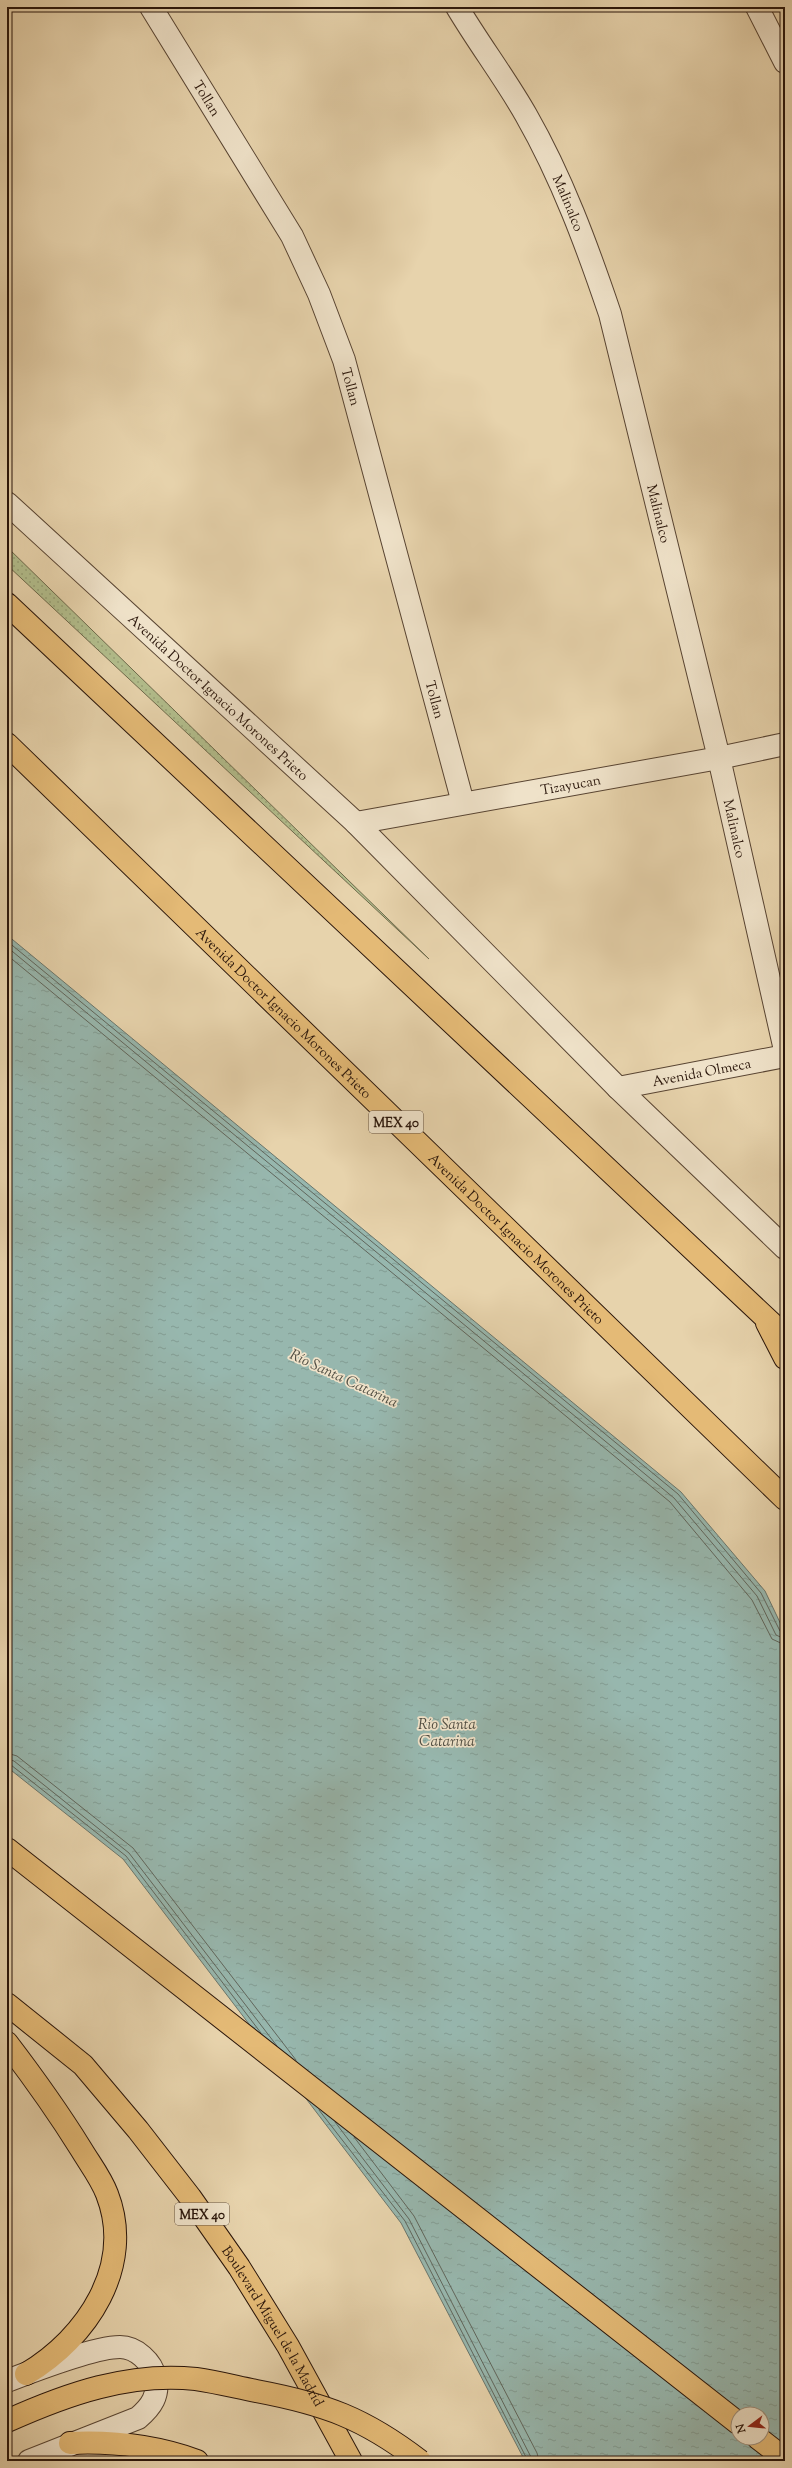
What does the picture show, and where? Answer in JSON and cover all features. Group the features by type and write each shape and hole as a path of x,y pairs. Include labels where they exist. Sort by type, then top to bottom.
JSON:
{"highway":[{"path":"7,604 785,1336"},
{"name":"Avenida Doctor Ignacio Morones Prieto","path":"7,744 785,1499"},
{"path":"762,1314 785,1358"},
{"path":"7,1849 730,2417"},
{"name":"Boulevard Miguel de la Madrid","path":"7,2004 83,2065 138,2130 190,2197 239,2267 288,2346 351,2461"},
{"path":"7,2042 66,2125 97,2174 107,2194 113,2215 115,2238 114,2255 104,2288 83,2326 48,2361 17,2377"},
{"path":"7,2421 51,2402 88,2389 126,2381 165,2378 195,2379 290,2397 326,2407 360,2421 396,2442 420,2461"},
{"path":"70,2443 99,2442 139,2445 197,2461"},
{"path":"768,2446 785,2459"}],"street":[{"name":"Tollan","path":"151,7 292,236 319,294 344,360 464,803"},
{"name":"Malinalco","path":"457,7 526,115 559,179 586,243 610,314 719,758 785,1050"},
{"path":"757,7 785,62"},
{"name":"Avenida Doctor Ignacio Morones Prieto","path":"7,503 356,823 618,1088 785,1248"},
{"name":"Tizayucan","path":"356,823 719,758 785,744"},
{"name":"Avenida Olmeca","path":"618,1088 785,1056"},
{"path":"17,2377 96,2351 121,2347 135,2351 146,2359 154,2372 157,2383 155,2396 150,2407 138,2418 70,2443 29,2461"}],"green space":[{"path":"7,547 429,959 7,565"}],"water":[{"name":"Río Santa Catarina","path":"7,935 681,1492 765,1591 785,1633 785,2461 525,2461 401,2223 123,1859 7,1767"}]}
